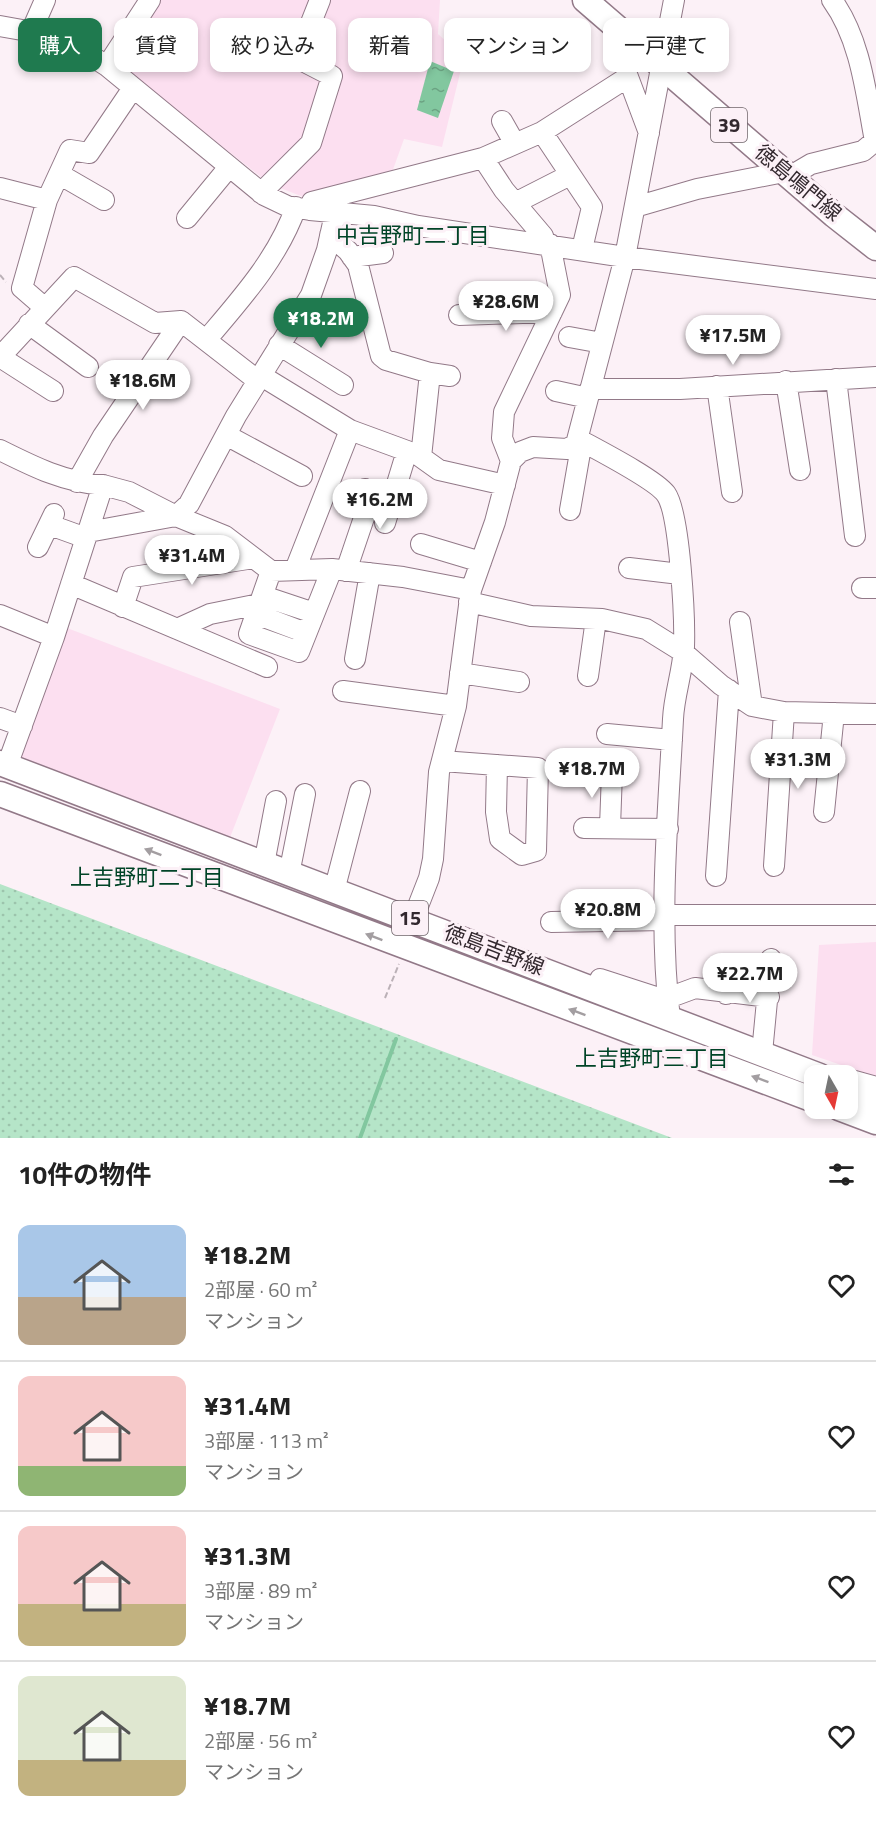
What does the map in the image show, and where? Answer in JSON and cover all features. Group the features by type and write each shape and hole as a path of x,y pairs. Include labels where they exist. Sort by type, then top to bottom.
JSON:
{"main road":[{"name":"徳島鳴門線","path":"585,0 606,18"},
{"name":"徳島鳴門線","path":"668,72 876,248"},
{"name":"徳島吉野線","path":"4,765 413,920 669,1006 762,1053 804,1070"},
{"name":"徳島吉野線","path":"0,794 406,949 804,1096"},
{"path":"858,1096 876,1106"},
{"path":"858,1115 876,1122"}],"street":[{"path":"37,18 45,0"},
{"path":"107,66 150,0"},
{"path":"261,194 310,143 332,76 297,58 320,0"},
{"path":"671,18 674,0"},
{"path":"635,207 696,189 787,174 811,164 872,147 876,141 854,45 840,11 832,0"},
{"path":"0,26 18,29"},
{"path":"102,63 261,194 303,209 335,214 374,216 417,226 625,257 876,289"},
{"path":"570,510 589,393 625,257 661,72"},
{"path":"207,339 245,294 303,209 312,202 478,159 542,132 628,77 649,133"},
{"path":"45,308 22,288 47,200 70,150 89,153 133,88"},
{"path":"502,121 515,144"},
{"path":"542,132 592,207 582,249"},
{"path":"478,159 494,197"},
{"path":"478,159 543,236 560,295 504,412 502,438 511,461"},
{"path":"187,218 229,167"},
{"path":"59,174 104,200"},
{"path":"515,203 570,175"},
{"path":"0,188 47,200"},
{"path":"38,547 52,520 87,535 176,516 189,504 258,378 310,295 335,214"},
{"path":"330,235 358,265 381,356 386,360 430,373 450,376"},
{"path":"352,257 383,253"},
{"path":"53,391 1,353 74,277 155,323 181,321 207,339 247,375 258,378 350,430 414,454 439,470 505,485"},
{"path":"459,315 552,312"},
{"path":"76,482 103,436 181,321"},
{"path":"29,324 88,367"},
{"path":"569,336 602,344"},
{"path":"279,345 343,385"},
{"path":"385,523 414,454 430,373"},
{"path":"556,391 589,393 876,377"},
{"path":"836,379 855,536"},
{"path":"786,381 800,470"},
{"path":"717,386 732,492"},
{"path":"295,570 350,430"},
{"path":"226,435 302,476"},
{"path":"413,920 429,878 433,859 442,762 456,706 470,596 511,461 520,452 533,447 567,449 580,440"},
{"path":"580,440 639,474 666,494 677,524 683,652 674,712 668,829 665,917 669,1006"},
{"path":"0,450 45,473 76,482 103,485 129,492 176,516 225,536 271,571 339,570 403,577 531,616 596,619 646,629 683,652 752,706 784,712 876,714"},
{"path":"4,765 22,726 54,637 103,485"},
{"path":"259,605 306,633 314,613 339,570 369,503 365,489"},
{"path":"422,544 481,562"},
{"path":"123,607 133,577 254,558"},
{"path":"628,568 680,574"},
{"path":"259,605 271,571"},
{"path":"355,659 370,573"},
{"path":"71,584 267,667"},
{"path":"177,629 210,614 259,605 314,613"},
{"path":"0,615 54,637"},
{"path":"588,676 596,619"},
{"path":"740,622 752,706"},
{"path":"460,673 519,682"},
{"path":"716,876 729,690"},
{"path":"343,691 456,706"},
{"path":"774,866 784,712"},
{"path":"824,812 834,713"},
{"path":"0,718 22,726"},
{"path":"608,734 672,740"},
{"path":"442,762 497,765"},
{"path":"610,827 612,772"},
{"path":"334,891 360,791"},
{"path":"289,874 305,794"},
{"path":"264,864 276,801"},
{"path":"584,828 668,829"},
{"path":"551,922 665,917 876,915"},
{"path":"762,1053 771,959"},
{"path":"726,994 728,973"},
{"path":"600,979 669,1006"},
{"path":"669,1006 695,988 726,994 769,997"},
{"path":"858,1082 876,1087"}],"path":[{"path":"384,998 400,962"}],"shaded area":[{"path":"157,0 440,0 438,34 444,39 444,72 460,72 442,147 404,139 391,175 306,198 270,184 128,72 198,72 198,18 145,18"},
{"path":"67,628 280,709 229,840 17,761"},
{"path":"0,884 672,1138 0,1138"},
{"path":"876,942 876,1077 858,1071 858,1065 841,1065 812,1055 819,945"}],"water":[{"path":"432,62 444,67 444,72 454,72 438,118 417,110 427,72 432,72"}],"waterway":[{"path":"360,1138 396,1039"}],"district":[{"name":"中吉野町二丁目","path":"413,235"},
{"name":"上吉野町二丁目","path":"147,877"},
{"name":"上吉野町三丁目","path":"652,1058"}]}
